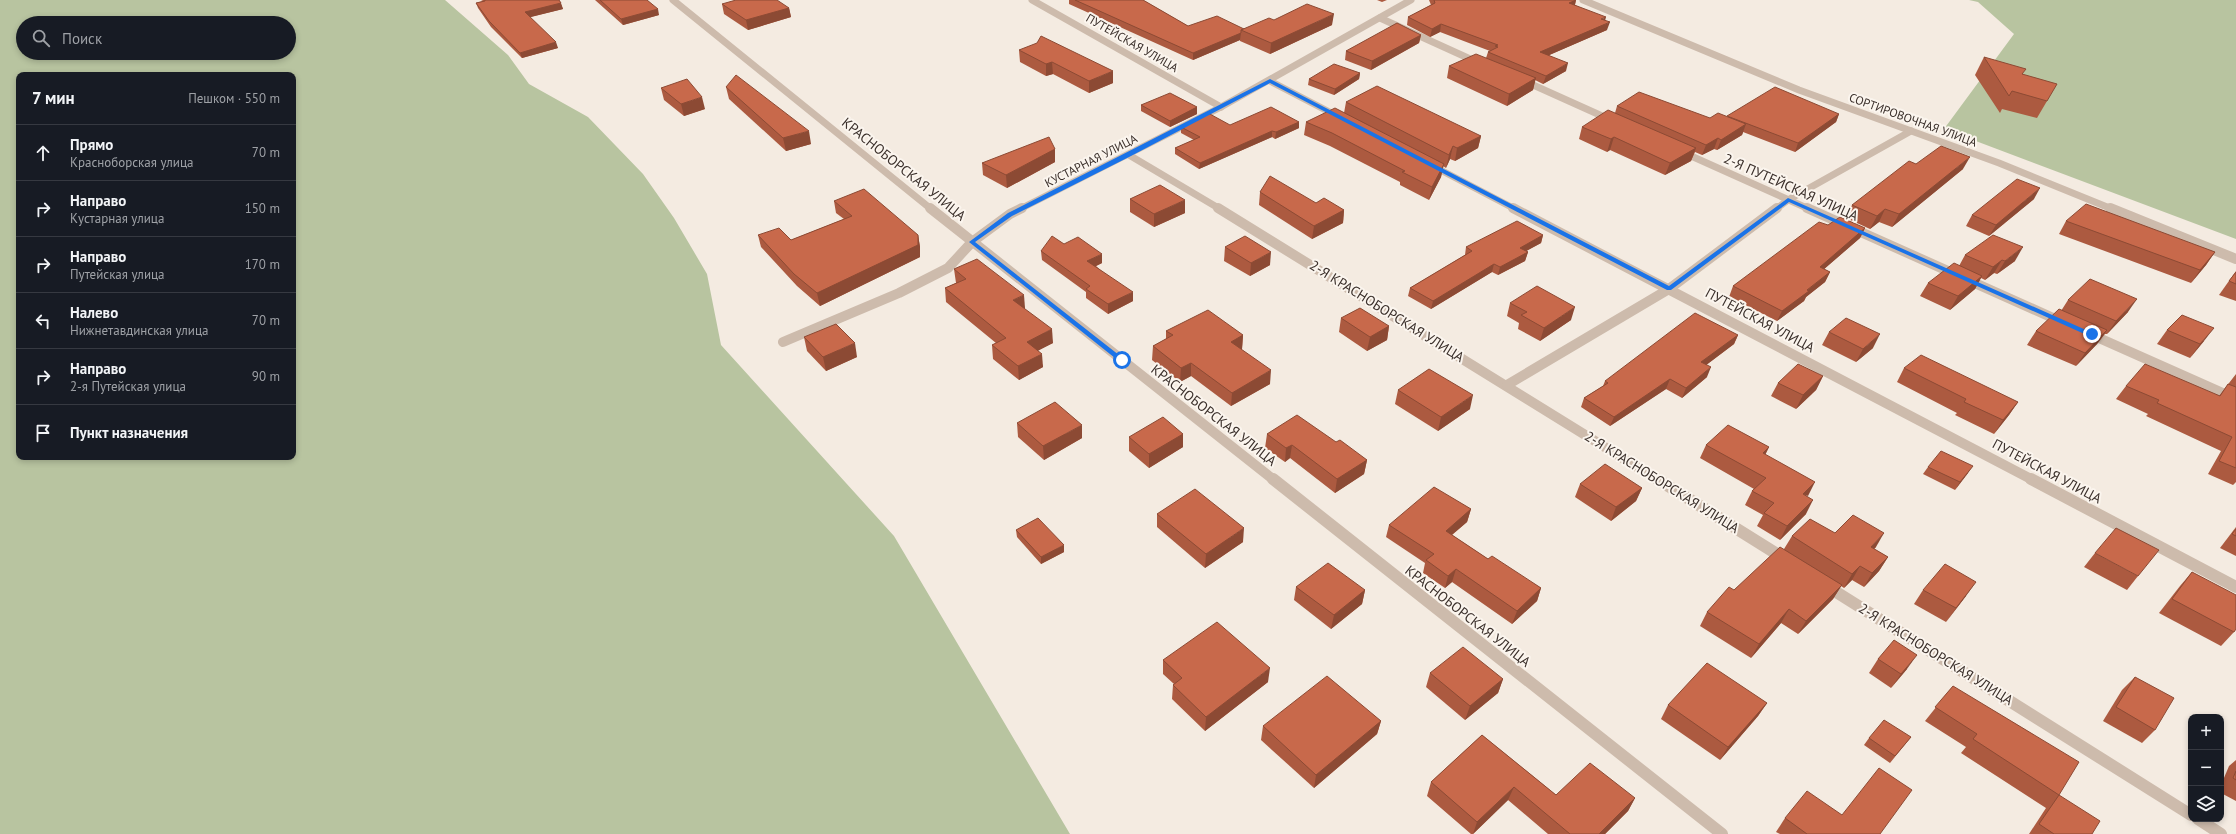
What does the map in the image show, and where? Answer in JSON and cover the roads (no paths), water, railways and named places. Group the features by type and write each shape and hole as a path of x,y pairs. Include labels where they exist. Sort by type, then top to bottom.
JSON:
{"street":[{"name":"КРАСНОБОРСКАЯ УЛИЦА","path":"673,0 972,242 1722,834"},
{"name":"ПУТЕЙСКАЯ УЛИЦА","path":"1032,0 1221,107"},
{"name":"КУСТАРНАЯ УЛИЦА","path":"783,342 899,293 948,268 972,242 1010,214 1129,155 1270,81 1411,0"},
{"name":"СОРТИРОВОЧНАЯ УЛИЦА","path":"1584,0 1799,90 1999,163 2236,258"},
{"path":"1380,18 1425,40 1488,66"},
{"path":"1516,78 1616,122"},
{"path":"1270,81 1347,121"},
{"path":"1507,385 1669,289 1788,200 1911,131"},
{"name":"2-Я ПУТЕЙСКАЯ УЛИЦА","path":"1674,148 2070,325"},
{"name":"2-Я КРАСНОБОРСКАЯ УЛИЦА","path":"1129,155 1173,180 1507,385 1797,567"},
{"name":"ПУТЕЙСКАЯ УЛИЦА","path":"1424,161 2236,587"},
{"path":"2084,331 2236,399"},
{"name":"2-Я КРАСНОБОРСКАЯ УЛИЦА","path":"1817,580 2188,813"},
{"path":"2203,822 2221,834"}]}
